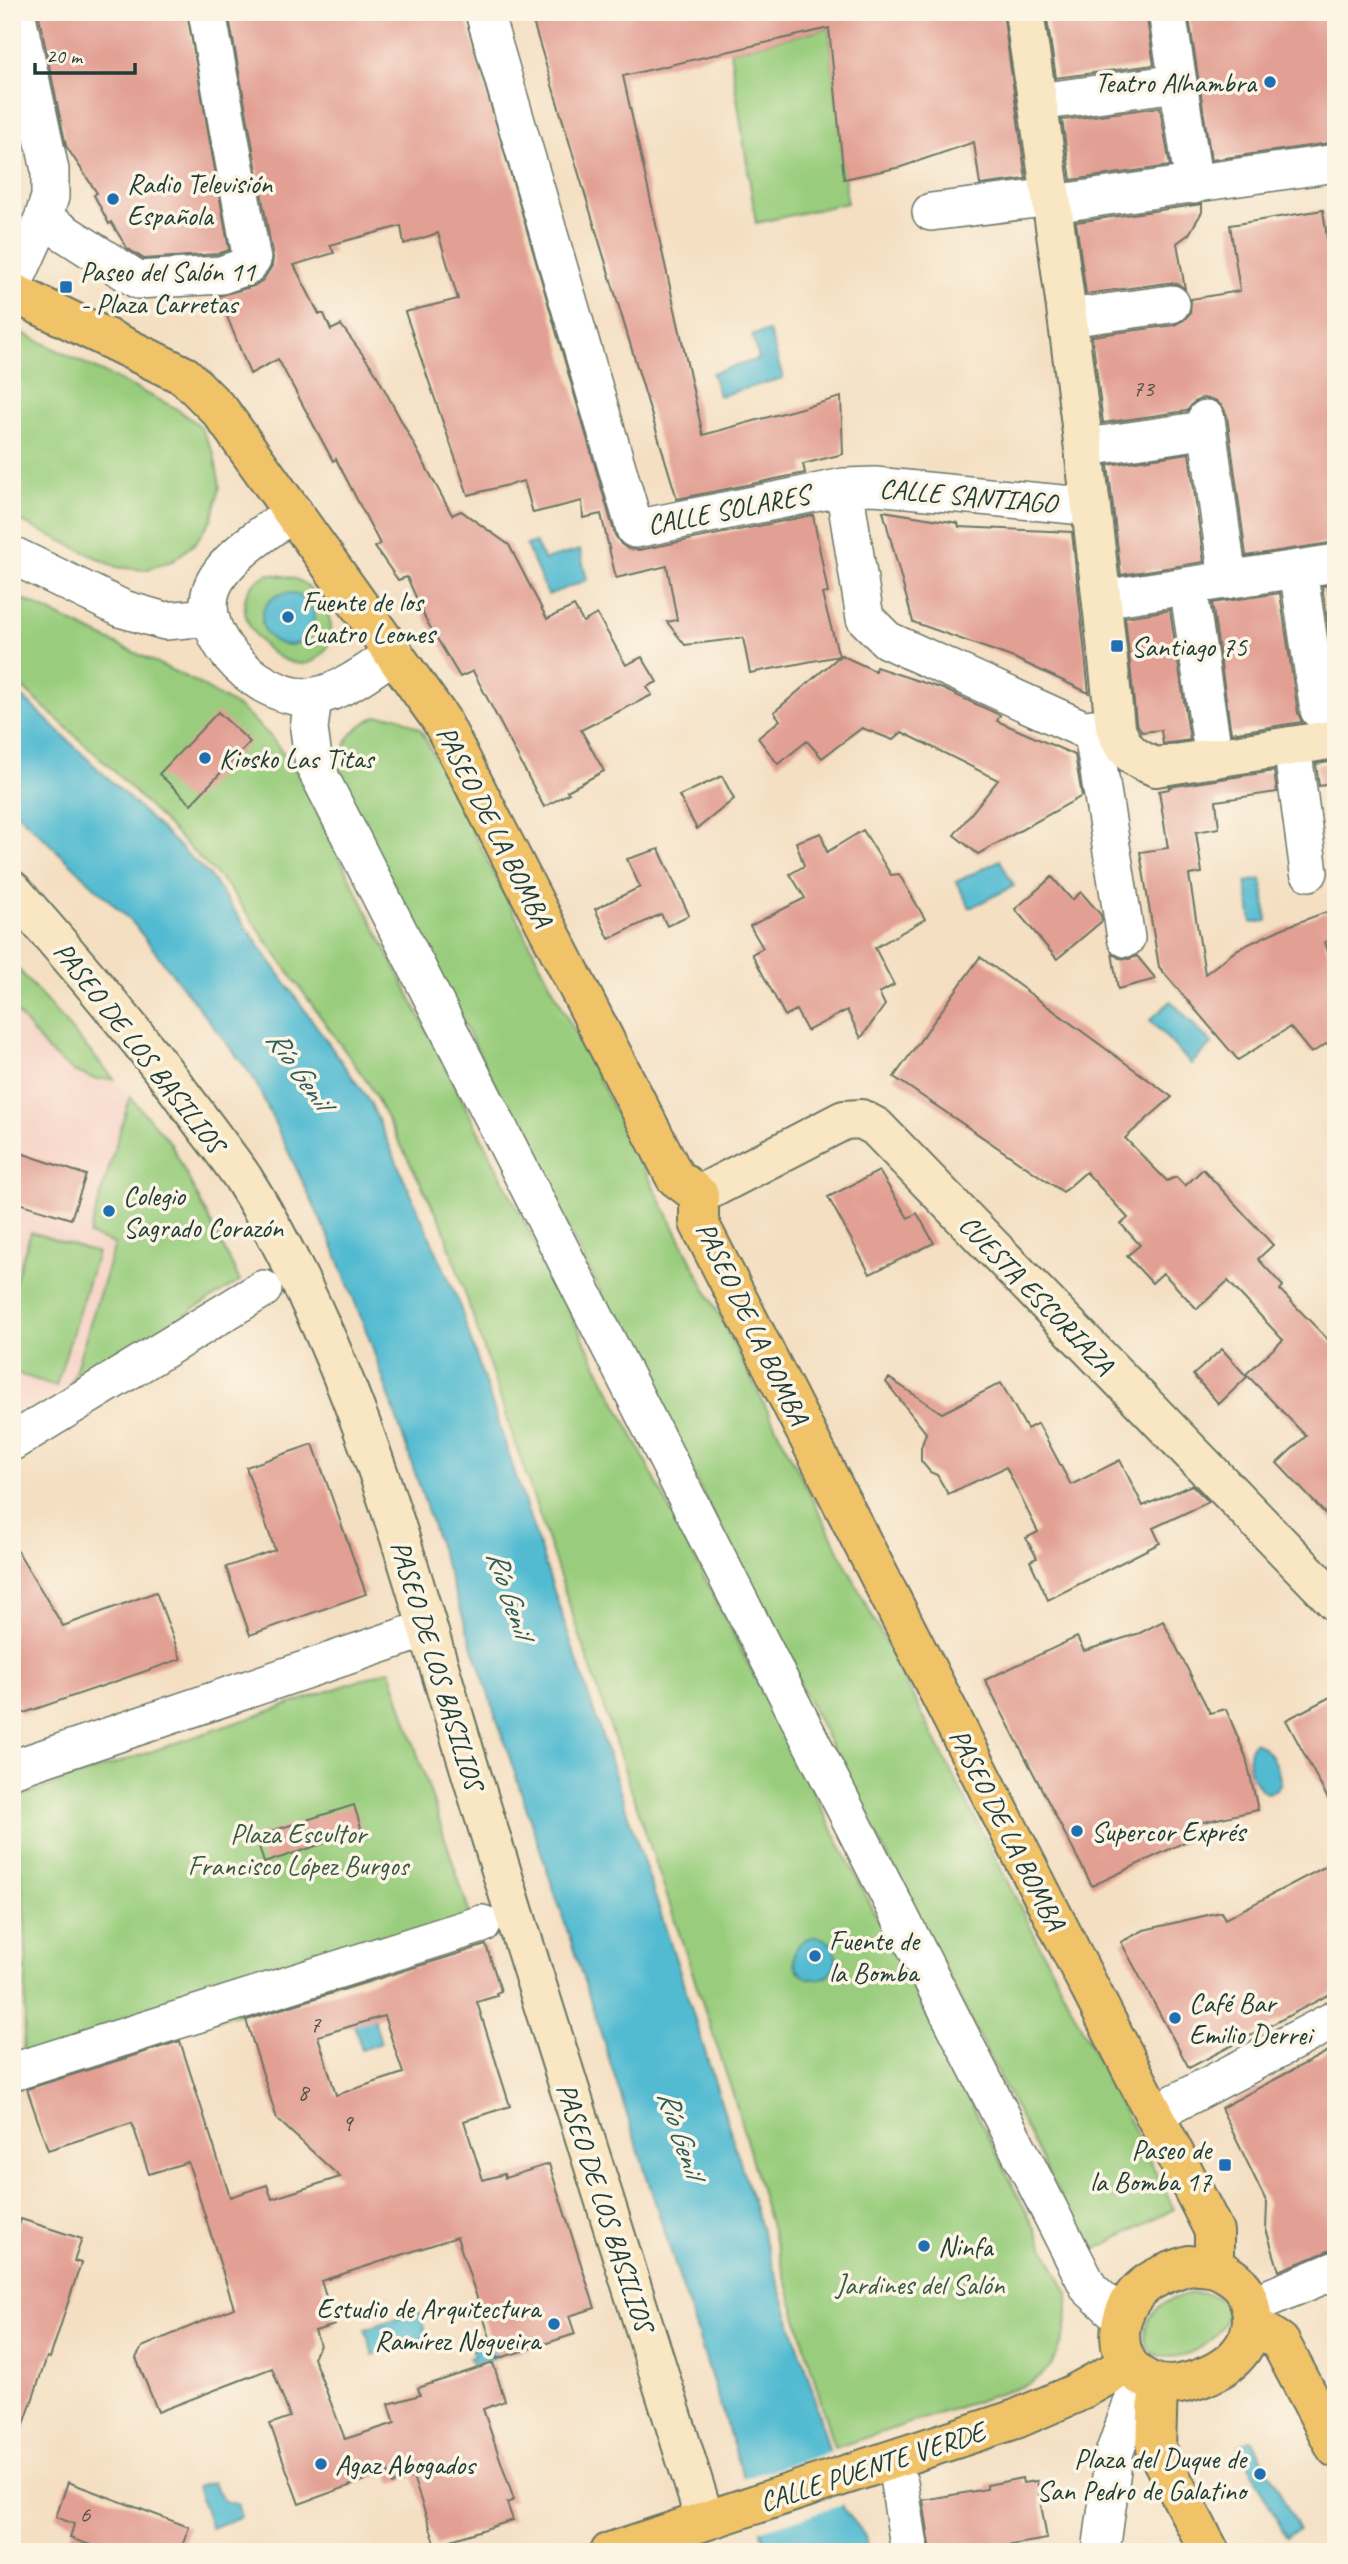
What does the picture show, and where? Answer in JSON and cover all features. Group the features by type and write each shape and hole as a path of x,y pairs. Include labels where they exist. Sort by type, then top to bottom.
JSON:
{"main road":[{"name":"CALLE SANTIAGO","path":"1024,12 1068,318 1102,599 1104,727"},
{"name":"PASEO DE LA BOMBA","path":"12,292 185,376 221,412 441,720 675,1177 699,1195 699,1223 1214,2231 1214,2267"},
{"path":"1104,727 1139,761 1156,767 1292,746 1327,725"},
{"name":"PASEO DE LOS BASILIOS","path":"12,890 156,1060 248,1189 300,1282 350,1391 387,1494 553,2042 705,2521"},
{"name":"CUESTA ESCORIAZA","path":"699,1195 844,1120 861,1119 876,1127 1336,1602"},
{"path":"1210,2552 1156,2449 1142,2376 1119,2343 1122,2318 1133,2298 1146,2284 1189,2265 1214,2267 1241,2284 1253,2315 1280,2343 1336,2448"},
{"path":"1142,2376 1183,2384 1208,2377 1229,2364 1244,2346 1253,2315"},
{"name":"CALLE PUENTE VERDE","path":"610,2552 1016,2419 1074,2394 1142,2376"}],"street":[{"path":"12,287 43,219 50,197 50,170 16,12"},
{"path":"43,219 123,271 221,275 247,266 252,260 207,12"},
{"name":"CALLE SOLARES","path":"484,12 635,529 844,487 865,618 887,640 1083,729 1104,727"},
{"path":"1167,12 1194,185"},
{"path":"1038,102 1163,85"},
{"path":"931,212 1194,185 1336,163"},
{"path":"1068,318 1171,304"},
{"path":"1094,446 1198,425 1228,580"},
{"name":"CALLE SANTIAGO","path":"844,487 875,485 1073,505 1091,503"},
{"path":"294,512 249,544 230,563 212,588 210,617 220,642 235,660 262,683 287,696 313,697 340,689 395,653"},
{"path":"12,555 123,610 165,621 210,617"},
{"path":"1102,599 1336,563"},
{"path":"1298,569 1327,725"},
{"path":"1188,586 1214,759"},
{"path":"313,697 309,729 314,765 1089,2288 1122,2318"},
{"path":"1104,727 1126,938"},
{"path":"1292,746 1309,872"},
{"path":"12,1443 263,1289"},
{"path":"12,1769 426,1629"},
{"path":"19,2070 482,1924"},
{"path":"1154,2114 1336,2019"},
{"path":"1253,2315 1336,2270"},
{"path":"1101,2550 1114,2454 1142,2376"},
{"path":"899,2483 910,2552"}],"shaded area":[{"name":"Colegio Sagrado Corazón","path":"12,962 170,1142 240,1281 12,1420"}],"green space":[{"path":"829,28 847,203 756,223 730,51"},
{"path":"12,328 174,407 200,426 214,454 220,486 212,518 196,542 174,560 145,570 116,567 12,517"},
{"path":"269,574 300,581 324,606 329,616 331,638 319,657 304,664 287,661 270,651 256,637 247,620 245,602 251,586"},
{"name":"Jardines del Salón","path":"12,594 194,681 241,709 269,735 292,764 1068,2294 1067,2321 1060,2348 1049,2368 1029,2384 834,2448 733,2094 442,1224 370,1086 228,887 110,767 12,678"},
{"path":"377,716 397,716 421,730 1174,2209 1089,2253 339,778 342,756 348,740 358,727"},
{"path":"12,962 114,1079 95,1079 73,1071 48,1051 12,1007"},
{"path":"130,1097 170,1142 240,1281 71,1384 115,1244 89,1235"},
{"path":"31,1232 97,1253 56,1386 12,1372 12,1291"},
{"name":"Plaza Escultor Francisco López Burgos","path":"390,1670 477,1936 21,2084 26,1950 23,1893 12,1799"},
{"path":"1193,2293 1212,2296 1223,2303 1226,2313 1215,2336 1188,2353 1171,2357 1151,2352 1145,2337 1149,2319 1163,2304"}],"water":[{"path":"769,331 783,378 719,396 712,373 759,359 752,335"},
{"path":"535,542 544,560 580,550 587,580 548,595 526,545"},
{"name":"Fuente de los Cuatro Leones","path":"288,593 307,600 314,619 307,638 288,645 269,638 262,619 269,600"},
{"name":"Río Genil","path":"12,690 26,700 209,875 370,1102 457,1298 676,1960 812,2389 843,2508 866,2536 869,2552 764,2552 763,2538 586,1987 399,1425 333,1246 253,1077 132,922 12,808"},
{"path":"1000,860 1014,886 970,908 956,882"},
{"path":"1262,879 1267,921 1252,923 1246,882"},
{"path":"1171,1001 1212,1044 1191,1064 1150,1020"},
{"path":"1256,1742 1273,1760 1281,1783 1275,1790 1267,1793 1256,1784 1250,1769 1249,1753"},
{"name":"Fuente de la Bomba","path":"815,1937 830,1943 836,1958 830,1973 815,1979 800,1973 794,1958 800,1943"},
{"path":"371,2010 381,2043 362,2050 351,2016"},
{"path":"419,2312 427,2338 373,2355 365,2329"},
{"path":"506,2336 512,2352 472,2365 469,2358 474,2356 472,2348"},
{"path":"1252,2439 1299,2530 1286,2537 1239,2446"},
{"path":"213,2482 224,2500 237,2503 241,2517 211,2528 197,2487"}],"pier":[{"path":"830,2452 846,2504 758,2531 741,2479"}],"building":[{"path":"38,12 187,12 229,250 217,254 144,259 127,248 111,222 109,224 94,195 97,193 66,146"},
{"path":"228,12 464,12 615,535 628,549 639,550 813,515 828,593 822,594 839,656 750,673 743,638 685,645 667,622 677,620 667,566 616,578 601,514 583,518 582,501 533,513 524,481 468,495 405,312 458,299 438,233 404,244 401,226 330,245 334,253 294,265 319,314 324,314 331,330 341,325 374,370 452,515 461,511 509,545 547,619 574,606 583,622 597,614 626,665 642,657 657,682 647,687 652,695 581,730 604,771 544,807 473,671 460,677 426,620 407,577 398,580 375,547 380,544 336,459 333,461 278,359 250,374 219,296 254,286 263,280 272,266 273,257"},
{"path":"530,12 1003,12 1026,179 980,185 974,142 901,167 844,179 829,28 623,76 703,435 841,397 843,454 803,464 805,473 677,499"},
{"path":"1046,12 1146,12 1154,65 1056,78"},
{"name":"Teatro Alhambra","path":"1188,12 1336,12 1336,142 1211,160"},
{"path":"1160,107 1170,166 1071,180 1062,120"},
{"path":"1202,204 1202,212 1189,234 1177,243 1185,289 1178,284 1168,283 1086,294 1076,222"},
{"path":"1323,210 1327,238 1336,236 1336,542 1246,556 1227,416 1223,407 1215,400 1202,398 1193,403 1187,411 1103,423 1092,336 1174,325 1190,313 1191,299 1240,291 1230,225"},
{"path":"1189,453 1204,562 1121,575 1108,465"},
{"path":"883,511 958,523 959,527 1072,532 1089,693 1014,658 913,622"},
{"path":"1336,584 1336,680 1322,586"},
{"path":"1280,593 1298,713 1302,722 1231,733 1212,603"},
{"path":"1170,610 1190,740 1163,744 1161,730 1142,732 1136,722 1125,617"},
{"path":"841,655 875,671 876,667 943,689 1000,715 997,721 1075,755 1082,796 978,854 954,835 998,780 902,732 893,740 862,728 822,758 807,741 778,764 758,738 780,720 774,712"},
{"name":"Kiosko Las Titas","path":"218,712 250,742 191,804 159,774"},
{"path":"1336,761 1336,783 1319,786 1316,764"},
{"path":"1274,771 1277,792 1216,801 1219,828 1196,832 1202,873 1189,875 1205,974 1238,949 1326,912 1335,938 1325,942 1336,978 1336,1038 1311,1053 1290,1027 1238,1060 1159,967 1140,852 1168,848 1159,791 1169,787"},
{"path":"722,776 734,799 697,829 679,796"},
{"path":"863,830 891,875 899,874 925,919 875,948 894,985 879,993 885,1005 861,1038 847,1010 807,1031 796,1010 785,1016 752,954 763,948 750,926 805,898 790,874 804,866 796,842 821,833 827,852"},
{"path":"659,849 689,915 667,926 661,914 609,939 595,909 640,887 627,859"},
{"path":"1052,877 1072,900 1081,892 1101,915 1102,921 1057,959 1015,909"},
{"path":"1112,953 1119,958 1137,956 1156,979 1118,989"},
{"path":"980,957 1172,1097 1125,1138 1167,1181 1176,1177 1185,1186 1203,1169 1273,1245 1258,1259 1283,1286 1280,1290 1336,1348 1336,1525 1277,1463 1306,1436 1246,1374 1283,1340 1228,1281 1197,1309 1163,1273 1152,1283 1127,1256 1140,1245 1121,1224 1128,1218 1086,1172 1063,1192 894,1077"},
{"path":"12,1150 86,1175 71,1219 12,1201"},
{"path":"879,1171 908,1218 917,1213 934,1243 870,1274 828,1197"},
{"path":"1222,1349 1247,1377 1219,1404 1193,1375"},
{"path":"889,1378 942,1413 1001,1383 1027,1429 1038,1423 1071,1485 1120,1460 1143,1506 1192,1485 1209,1502 1153,1528 1160,1543 1048,1600 1030,1561 1037,1558 1026,1538 1038,1532 1006,1467 948,1494 937,1475 930,1472 921,1461 921,1448 926,1433 886,1382"},
{"path":"313,1444 366,1594 250,1635 226,1567 275,1550 246,1467"},
{"path":"12,1542 63,1626 156,1592 181,1659 21,1714 12,1691"},
{"path":"1163,1621 1210,1713 1226,1709 1246,1757 1258,1810 1185,1826 1187,1841 1092,1886 985,1680 1077,1637 1084,1651 1140,1633"},
{"path":"1336,1694 1336,1814 1286,1720"},
{"path":"354,1805 362,1831 264,1863 256,1836"},
{"path":"1336,1861 1336,1991 1189,2068 1121,1942 1144,1930 1221,1912 1225,1919"},
{"path":"486,1945 501,1991 496,1993 497,1996 477,2002 510,2106 464,2121 483,2180 504,2174 505,2178 549,2164 595,2308 569,2316 575,2334 497,2359 457,2237 321,2281 335,2325 315,2331 320,2345 313,2357 345,2439 395,2423 389,2404 420,2395 418,2388 493,2363 505,2401 483,2409 514,2500 507,2503 513,2520 436,2545 413,2477 392,2484 388,2472 299,2504 270,2424 290,2417 272,2368 158,2412 136,2358 142,2347 234,2308 188,2162 149,2174 132,2123 48,2150 27,2089 180,2041 230,2197 267,2185 272,2199 340,2177 277,2119 246,2020","holes":["384,2016 403,2073 336,2095 318,2036"]},
{"path":"1336,2047 1336,2248 1279,2271 1266,2229 1267,2203 1221,2108"},
{"path":"21,2219 82,2239 74,2261 81,2263 50,2358 47,2357 17,2445 12,2444 12,2247"},
{"path":"1022,2478 1023,2483 1037,2481 1047,2539 999,2547 1000,2552 931,2552 923,2500 987,2489 987,2485"},
{"path":"68,2482 189,2527 180,2552 110,2552 70,2538 74,2524 56,2517"}],"place":[{"name":"Teatro Alhambra","path":"1270,82"},
{"name":"Radio Televisión Española","path":"113,199"},
{"name":"Paseo del Salón 11 - Plaza Carretas","path":"66,287"},
{"name":"Fuente de los Cuatro Leones","path":"288,617"},
{"name":"Santiago 75","path":"1117,646"},
{"name":"Kiosko Las Titas","path":"205,758"},
{"name":"Colegio Sagrado Corazón","path":"109,1211"},
{"name":"Supercor Exprés","path":"1077,1831"},
{"name":"Fuente de la Bomba","path":"815,1956"},
{"name":"Café Bar Emilio Derrei","path":"1175,2018"},
{"name":"Paseo de la Bomba 17","path":"1225,2165"},
{"name":"Ninfa","path":"924,2246"},
{"name":"Estudio de Arquitectura Ramírez Nogueira","path":"554,2324"},
{"name":"Agaz Abogados","path":"321,2464"},
{"name":"Plaza del Duque de San Pedro de Galatino","path":"1260,2474"}]}
